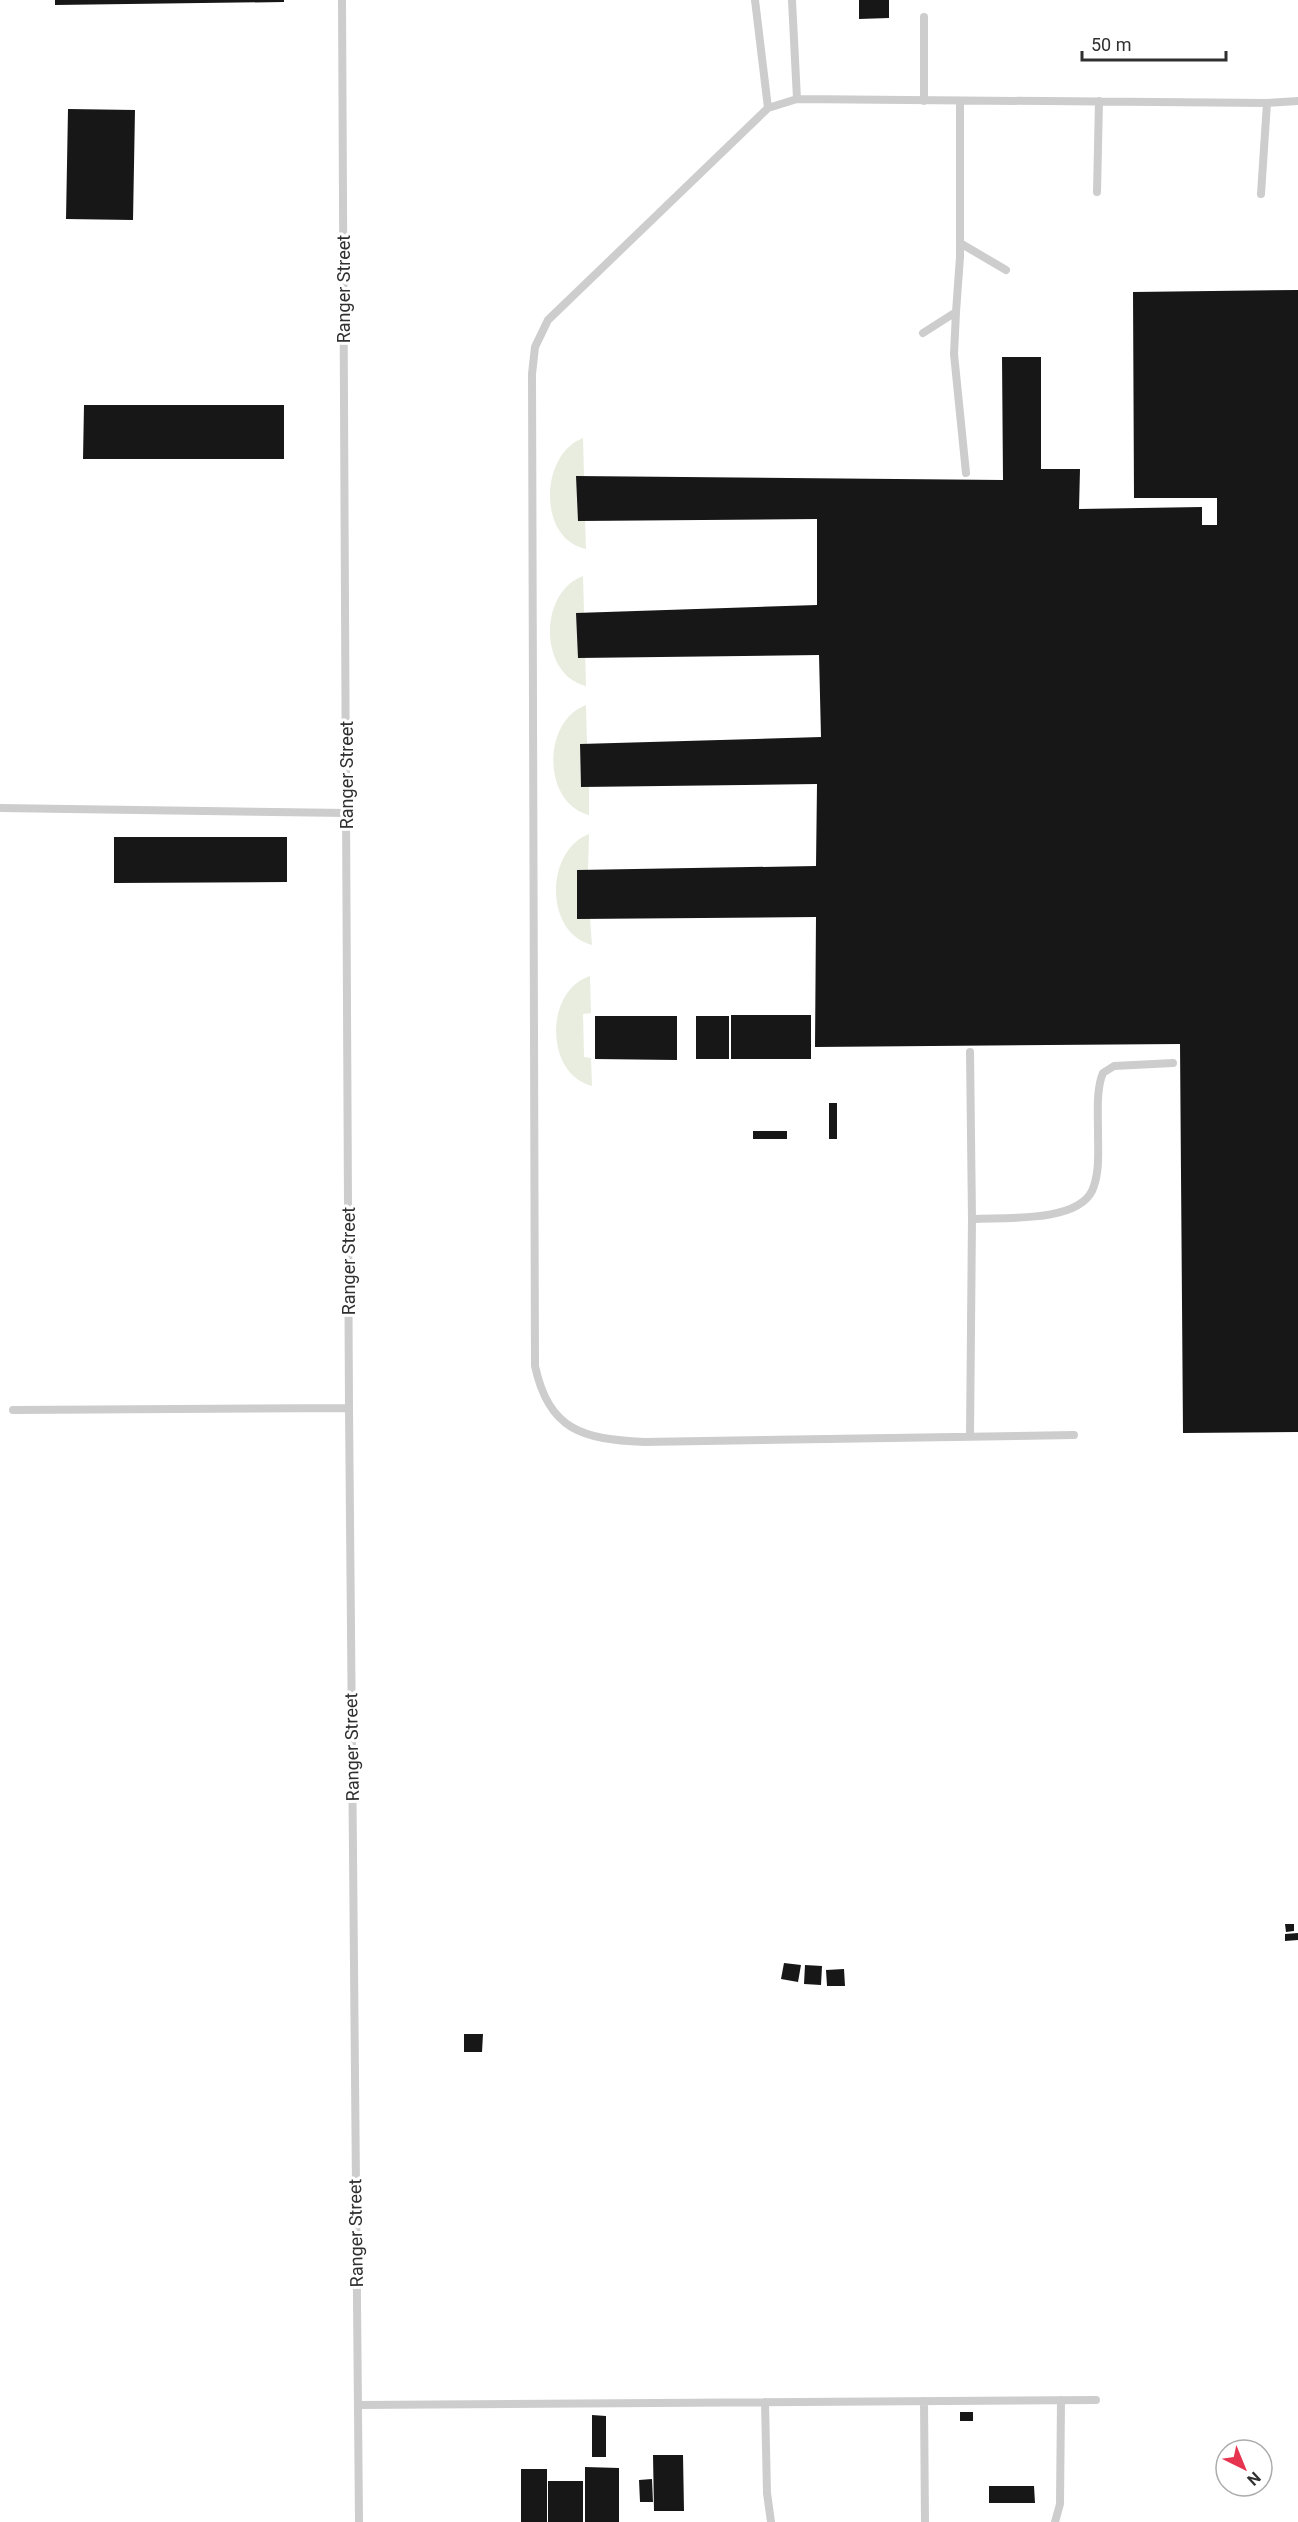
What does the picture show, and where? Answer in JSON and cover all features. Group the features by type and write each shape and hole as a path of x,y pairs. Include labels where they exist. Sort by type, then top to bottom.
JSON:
{"lane":[{"name":"Ranger Street","path":"342,0 349,1408 359,2522"},
{"path":"755,0 768,108"},
{"path":"792,0 798,99"},
{"path":"924,17 924,101"},
{"path":"1074,1435 609,1441 587,1436 566,1423 550,1408 540,1390 535,1366 532,374 535,347 548,320 768,108 798,99 960,102 1267,103 1298,101"},
{"path":"1097,192 1099,101"},
{"path":"960,102 960,243 954,354 966,473"},
{"path":"1261,194 1267,103"},
{"path":"960,243 1006,270"},
{"path":"923,333 956,312"},
{"path":"0,808 347,813"},
{"path":"969,1052 972,1219 970,1436"},
{"path":"972,1219 1058,1214 1083,1202 1091,1191 1098,1160 1099,1098 1103,1072 1114,1066 1173,1063"},
{"path":"13,1410 349,1408"},
{"path":"1055,2522 1060,2504 1061,2400"},
{"path":"358,2405 1096,2400"},
{"path":"924,2401 925,2522"},
{"path":"765,2402 767,2493 771,2522"}],"shaded area":[{"path":"583,438 584,476 576,476 585,520 586,549 570,542 559,530 552,514 550,496 552,478 558,461 569,447"},
{"path":"583,576 586,686 570,678 559,666 552,650 550,632 552,615 558,598 569,585"},
{"path":"586,705 587,744 580,745 581,787 589,787 589,815 574,807 563,795 556,779 553,762 555,744 561,727 572,714"},
{"path":"589,834 588,870 577,871 577,918 590,918 592,945 576,937 565,925 558,909 556,891 558,873 564,857 575,843"},
{"path":"590,976 591,1013 583,1014 584,1057 591,1058 592,1086 576,1078 565,1066 558,1050 556,1032 558,1014 565,997 575,984"}],"building":[{"path":"55,0 284,0 284,2 55,5"},
{"path":"859,0 889,0 889,18 859,19"},
{"path":"68,109 135,110 133,220 66,219"},
{"path":"1298,290 1298,1432 1183,1433 1180,1044 815,1047 816,917 577,919 577,870 816,866 817,784 581,787 580,744 821,737 819,655 578,658 576,613 817,605 817,519 578,521 576,476 1003,480 1002,357 1041,357 1041,469 1080,469 1079,509 1202,507 1202,525 1217,525 1217,498 1134,498 1133,292"},
{"path":"84,405 284,405 284,459 83,459"},
{"path":"114,837 287,837 287,882 114,883"},
{"path":"731,1015 811,1015 811,1059 731,1059"},
{"path":"595,1016 677,1016 677,1060 595,1059"},
{"path":"696,1016 729,1016 729,1059 696,1059"},
{"path":"829,1103 837,1103 837,1139 829,1139"},
{"path":"753,1131 787,1131 787,1139 753,1139"},
{"path":"1285,1924 1294,1924 1294,1931 1286,1932"},
{"path":"1298,1933 1298,1940 1285,1941 1285,1934"},
{"path":"784,1963 801,1965 798,1982 781,1979"},
{"path":"805,1965 822,1966 821,1985 804,1984"},
{"path":"844,1969 845,1986 827,1986 826,1970"},
{"path":"464,2034 483,2034 482,2052 464,2052"},
{"path":"960,2412 973,2412 973,2421 960,2421"},
{"path":"592,2415 606,2416 606,2457 592,2457"},
{"path":"653,2455 683,2455 684,2511 654,2511"},
{"path":"585,2467 619,2468 619,2522 585,2522"},
{"path":"521,2469 547,2469 547,2522 521,2522"},
{"path":"652,2479 653,2502 640,2502 639,2480"},
{"path":"548,2481 583,2481 583,2522 548,2522"},
{"path":"989,2486 1034,2486 1035,2503 989,2503"}]}
